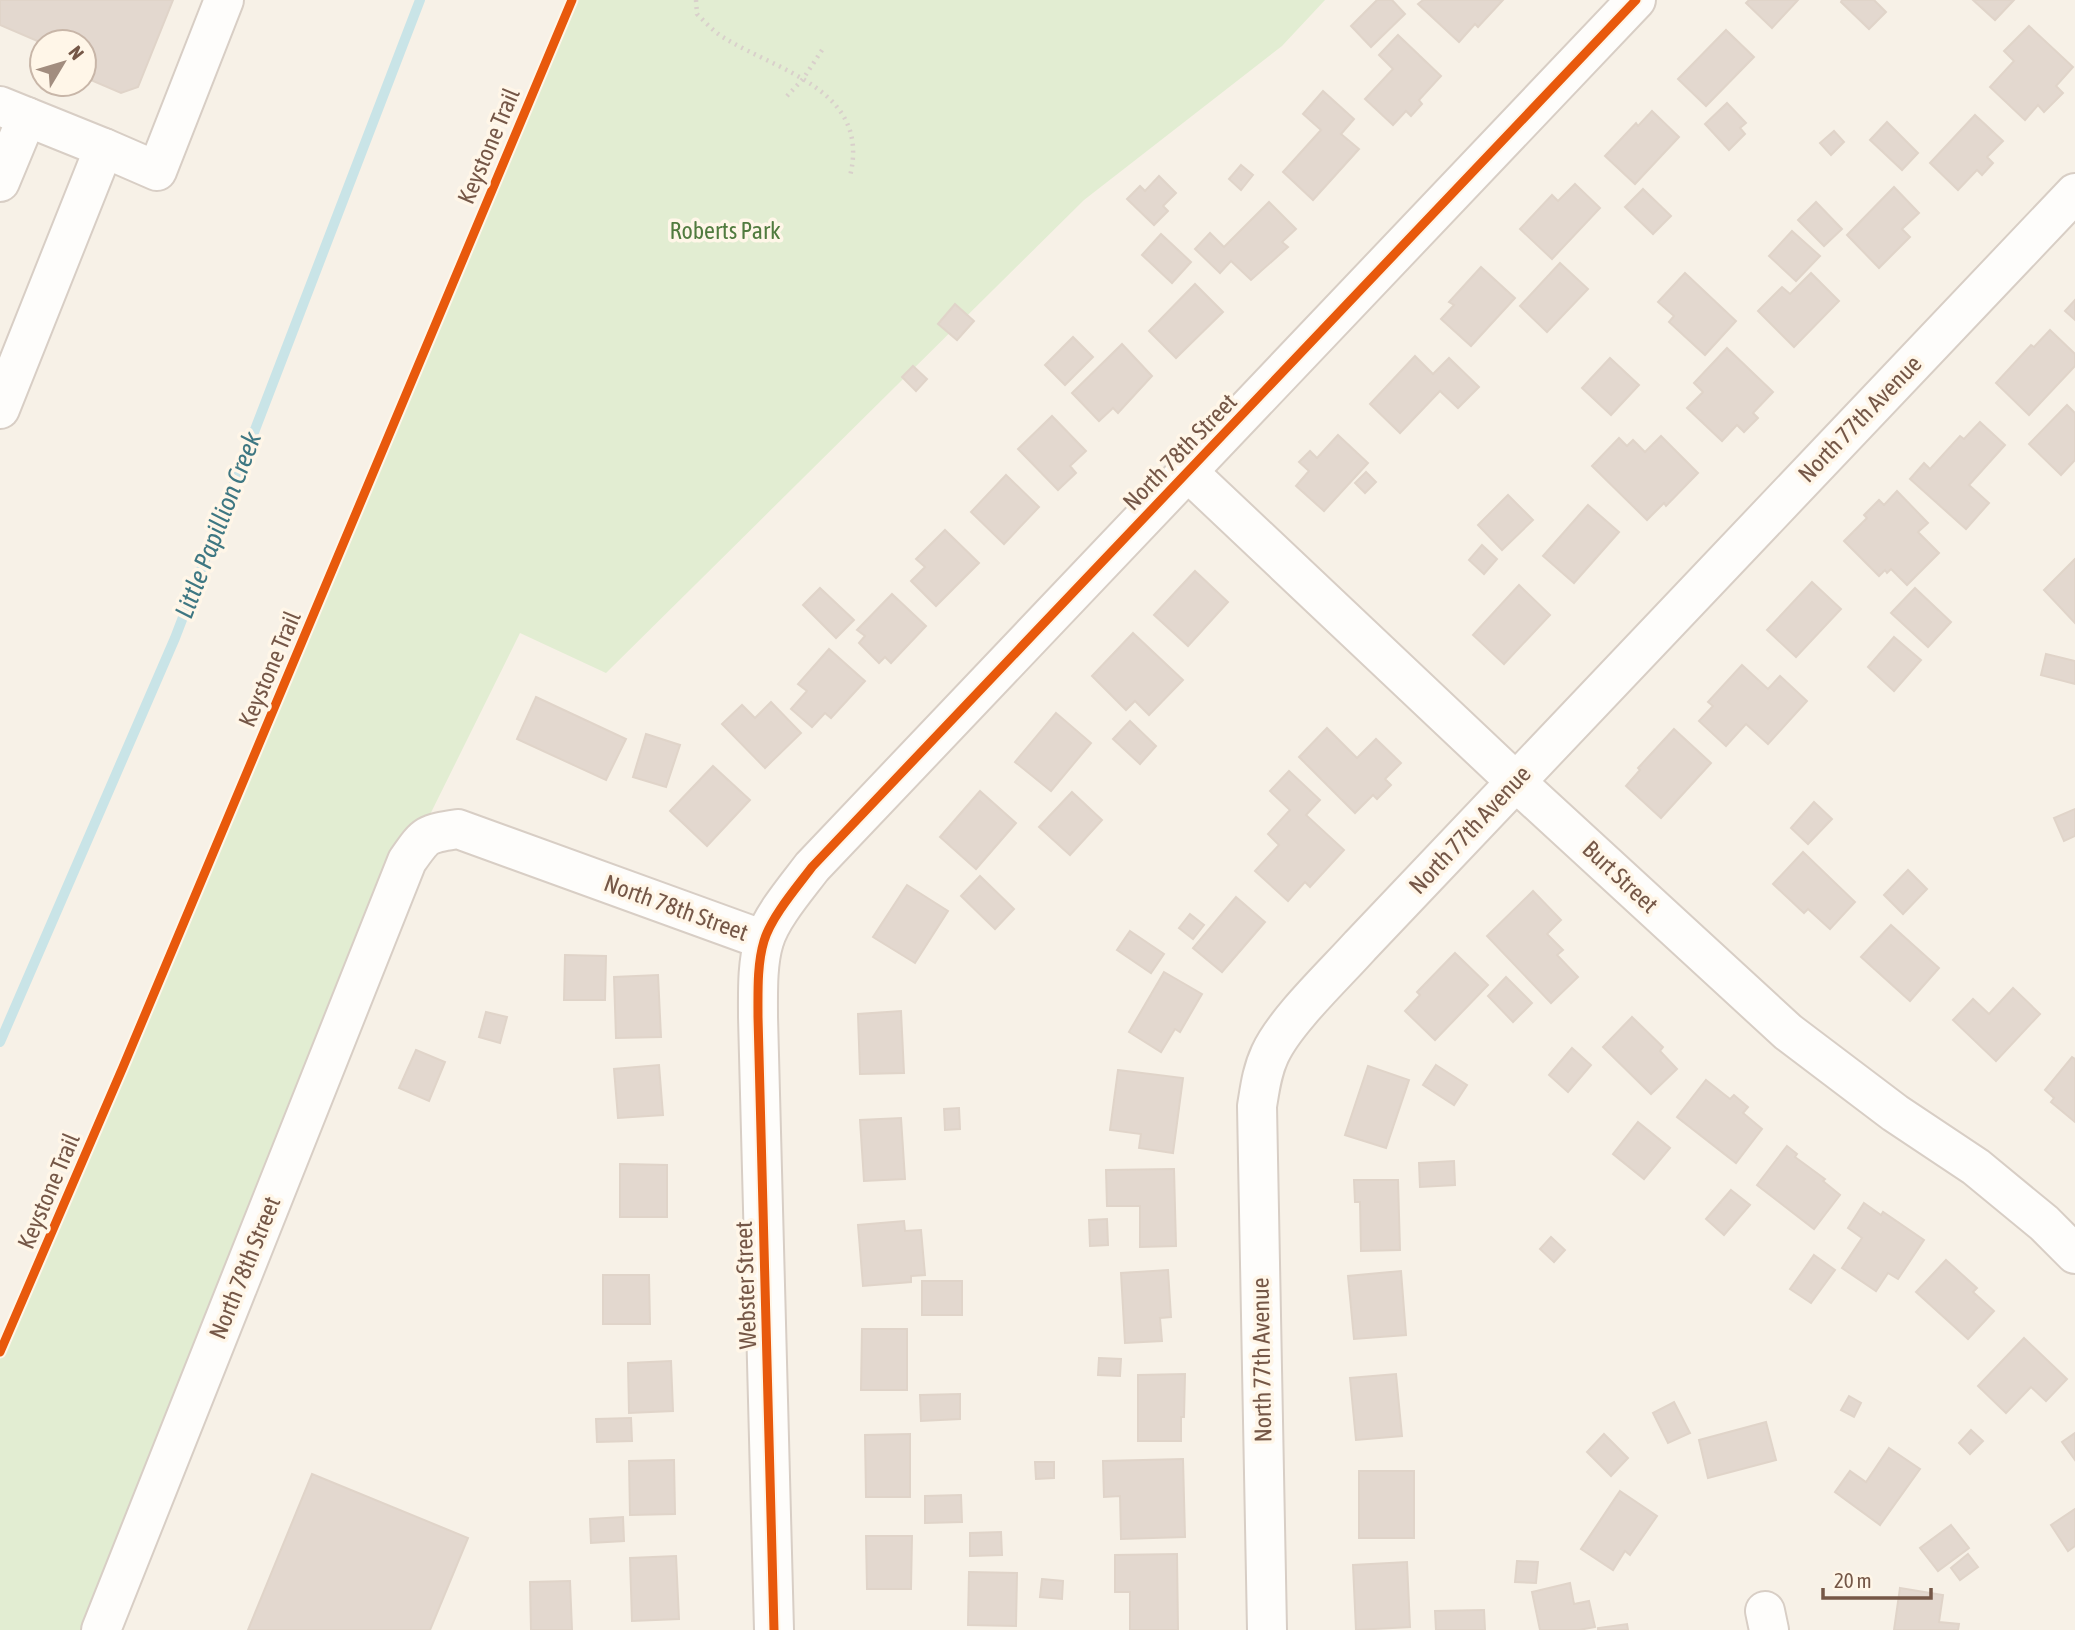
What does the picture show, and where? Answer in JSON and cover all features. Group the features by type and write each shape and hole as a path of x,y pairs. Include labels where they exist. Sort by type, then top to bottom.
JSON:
{"street":[{"path":"0,182 14,112 157,171 224,0"},
{"name":"North 78th Street","path":"101,1630 407,860 424,837 434,832 458,829 764,940 786,901 812,867 1636,0"},
{"path":"0,409 104,148"},
{"name":"North 77th Avenue","path":"1267,1630 1257,1106 1261,1078 1271,1052 1287,1027 1360,946 2075,193"},
{"name":"Burt Street","path":"1188,472 1788,1032 1895,1113 1976,1167 2043,1223 2075,1254"},
{"name":"Webster Street","path":"764,940 758,1017 774,1630"}],"path":[{"path":"696,0 697,14 724,38 828,95 842,115 853,143 854,158 850,176"},
{"path":"787,96 803,79 824,47"}],"green space":[{"name":"Roberts Park","path":"572,0 1325,0 1282,46 1084,200 606,673 520,633 407,861 101,1630 0,1630 0,1352 123,1067"}],"building":[{"path":"0,0 173,0 138,87 121,93 98,83 98,28 28,28 28,37 0,25"},
{"path":"1377,0 1392,0 1405,14 1371,47 1351,26"},
{"path":"1423,0 1503,0 1478,27 1475,24 1459,42 1418,4"},
{"path":"1749,0 1798,0 1772,28 1746,3"},
{"path":"1842,0 1874,0 1886,12 1869,29"},
{"path":"1973,0 2014,0 1995,20"},
{"path":"2029,26 2073,67 2056,86 2063,93 2044,112 2038,105 2025,120 1990,87 2014,61 2004,51"},
{"path":"1726,30 1754,57 1706,106 1678,79"},
{"path":"1398,35 1441,76 1419,100 1422,104 1411,116 1406,111 1393,125 1365,99 1393,69 1379,55"},
{"path":"1323,91 1354,119 1341,134 1359,149 1313,200 1283,172 1321,130 1303,114"},
{"path":"1727,103 1746,123 1740,128 1745,134 1729,150 1705,124"},
{"path":"1652,111 1679,137 1635,184 1605,156 1636,123 1638,126"},
{"path":"1975,115 2003,141 1987,157 1993,163 1982,175 1977,170 1958,190 1930,163"},
{"path":"1887,122 1918,153 1902,170 1870,140"},
{"path":"1834,131 1844,142 1831,155 1820,143"},
{"path":"1241,165 1253,175 1241,190 1229,179"},
{"path":"1159,176 1176,193 1163,206 1168,211 1154,225 1127,199 1140,186 1145,191"},
{"path":"1575,184 1600,208 1552,259 1520,229 1552,195 1558,201"},
{"path":"1894,187 1919,213 1902,229 1910,237 1879,268 1847,235"},
{"path":"1643,189 1671,216 1653,234 1625,207"},
{"path":"1269,202 1296,229 1282,242 1288,247 1251,280 1231,261 1220,273 1195,249 1210,233 1224,247"},
{"path":"1816,202 1842,229 1824,246 1798,220"},
{"path":"1792,231 1820,256 1796,281 1769,256"},
{"path":"1161,234 1191,262 1172,283 1142,255"},
{"path":"1560,263 1588,289 1547,332 1520,306"},
{"path":"1481,267 1515,298 1471,346 1441,319 1454,305 1449,302"},
{"path":"1685,273 1736,321 1705,355 1669,322 1674,316 1658,302"},
{"path":"1811,273 1839,301 1794,347 1758,311 1782,287 1790,294"},
{"path":"1195,284 1223,312 1176,358 1149,331"},
{"path":"2075,300 2075,320 2065,311"},
{"path":"955,304 974,321 957,340 938,324"},
{"path":"2050,330 2075,354 2075,366 2029,415 1996,383 2031,345 2034,347"},
{"path":"1073,337 1093,357 1065,385 1045,365"},
{"path":"1122,344 1152,376 1118,413 1113,408 1099,421 1072,393"},
{"path":"1727,348 1773,392 1753,413 1758,418 1744,432 1737,425 1722,441 1687,408 1703,392 1694,383"},
{"path":"1415,356 1433,374 1449,358 1479,387 1458,408 1440,391 1400,433 1370,404"},
{"path":"1610,358 1639,385 1611,415 1582,388"},
{"path":"913,366 927,379 916,391 902,377"},
{"path":"2067,405 2075,413 2075,460 2061,475 2029,444"},
{"path":"1052,416 1086,451 1070,466 1076,473 1058,490 1018,449"},
{"path":"1980,422 2005,445 1969,485 1989,503 1966,529 1910,479 1924,463 1930,469 1960,436 1964,439"},
{"path":"1338,435 1368,463 1324,511 1296,486 1309,471 1299,462 1310,451 1317,458"},
{"path":"1661,436 1698,473 1666,506 1664,503 1647,520 1592,466 1619,438 1627,446 1633,440 1645,452"},
{"path":"1366,472 1376,482 1365,493 1355,483"},
{"path":"1006,475 1039,507 1004,544 971,512"},
{"path":"1897,491 1928,523 1918,532 1939,553 1907,585 1891,569 1887,573 1885,570 1879,576 1844,541 1867,518 1864,515 1879,500 1884,505"},
{"path":"1508,495 1533,520 1502,550 1478,525"},
{"path":"1588,505 1619,532 1574,583 1543,556"},
{"path":"945,530 979,563 936,606 911,581 925,567 916,559"},
{"path":"1482,545 1497,559 1484,574 1469,560"},
{"path":"2075,559 2075,623 2044,590"},
{"path":"1195,571 1228,602 1188,646 1154,615"},
{"path":"1812,582 1841,609 1796,657 1767,630"},
{"path":"1519,585 1550,615 1504,664 1473,635"},
{"path":"820,588 854,620 836,638 803,605"},
{"path":"1915,588 1951,622 1928,647 1891,613"},
{"path":"892,594 926,626 891,663 885,657 879,663 859,643 865,636 857,630"},
{"path":"1133,633 1183,680 1149,715 1135,701 1126,710 1092,676"},
{"path":"1894,637 1921,660 1894,691 1868,667"},
{"path":"829,649 865,681 831,718 825,713 812,727 791,709 807,691 798,684"},
{"path":"2046,654 2075,661 2075,684 2041,675"},
{"path":"1742,665 1768,689 1780,676 1807,701 1768,744 1746,724 1726,746 1699,721 1713,706 1708,702"},
{"path":"536,697 626,739 606,780 517,739"},
{"path":"771,702 801,733 765,768 722,724 742,705 755,718"},
{"path":"1056,713 1091,743 1051,791 1015,762"},
{"path":"1130,721 1156,746 1140,764 1113,739"},
{"path":"1327,728 1357,758 1376,739 1401,763 1385,779 1391,785 1377,799 1373,795 1355,813 1299,757"},
{"path":"1674,729 1711,763 1661,818 1626,786 1640,770 1638,768"},
{"path":"646,734 680,745 666,787 633,777"},
{"path":"713,766 750,800 707,846 670,811"},
{"path":"1289,771 1320,800 1306,815 1344,850 1310,887 1305,882 1288,901 1255,871 1279,845 1268,834 1290,810 1270,791"},
{"path":"980,791 1016,823 976,869 940,837"},
{"path":"1072,792 1102,820 1070,855 1039,827"},
{"path":"1814,802 1832,819 1808,844 1791,828"},
{"path":"2075,809 2075,836 2064,841 2054,818"},
{"path":"1803,852 1855,902 1830,929 1808,909 1804,913 1773,884"},
{"path":"1908,870 1927,889 1903,914 1884,895"},
{"path":"980,876 1014,909 995,929 961,896"},
{"path":"907,885 948,911 915,963 873,937"},
{"path":"1533,891 1561,920 1547,934 1563,950 1557,955 1578,977 1551,1003 1487,936"},
{"path":"1236,897 1265,922 1222,972 1193,948"},
{"path":"1190,914 1204,925 1193,939 1179,928"},
{"path":"1891,925 1939,968 1910,1001 1861,957"},
{"path":"1130,931 1164,954 1151,973 1117,950"},
{"path":"1455,953 1488,985 1435,1040 1405,1011 1420,995 1417,992"},
{"path":"565,955 606,956 605,1000 564,1000"},
{"path":"1164,972 1202,994 1180,1032 1175,1029 1161,1052 1129,1032"},
{"path":"658,975 661,1037 616,1038 614,977"},
{"path":"1506,977 1532,1003 1513,1022 1488,996"},
{"path":"2013,988 2040,1014 1996,1061 1953,1020 1973,999 1989,1014"},
{"path":"901,1011 904,1073 860,1074 858,1014"},
{"path":"486,1012 507,1017 500,1043 479,1037"},
{"path":"1632,1017 1663,1047 1660,1051 1677,1069 1651,1094 1603,1047"},
{"path":"1572,1048 1591,1065 1568,1092 1549,1075"},
{"path":"416,1050 445,1062 429,1101 399,1088"},
{"path":"2072,1057 2075,1059 2075,1122 2051,1102 2054,1098 2045,1090"},
{"path":"659,1065 663,1115 618,1118 614,1069"},
{"path":"1436,1065 1467,1085 1454,1105 1423,1085"},
{"path":"1368,1066 1409,1080 1386,1148 1345,1135"},
{"path":"1118,1070 1183,1078 1173,1153 1139,1148 1141,1134 1110,1130"},
{"path":"1706,1080 1730,1099 1734,1095 1748,1107 1743,1113 1762,1129 1736,1163 1677,1117"},
{"path":"959,1108 960,1129 945,1130 944,1109"},
{"path":"901,1118 905,1179 864,1181 860,1120"},
{"path":"1638,1122 1670,1148 1644,1179 1613,1154"},
{"path":"1787,1146 1797,1154 1795,1157 1825,1179 1823,1181 1840,1195 1814,1229 1757,1185"},
{"path":"1454,1161 1455,1185 1420,1187 1419,1163"},
{"path":"620,1164 667,1165 667,1217 620,1217"},
{"path":"1174,1169 1176,1246 1140,1247 1140,1206 1107,1206 1106,1170"},
{"path":"1354,1180 1398,1180 1400,1250 1361,1251 1360,1202 1355,1202"},
{"path":"1731,1190 1750,1205 1724,1235 1706,1219"},
{"path":"1864,1203 1881,1215 1883,1212 1924,1240 1898,1279 1888,1273 1876,1291 1842,1268 1862,1238 1848,1228"},
{"path":"1107,1219 1108,1245 1090,1246 1089,1220"},
{"path":"904,1221 905,1231 921,1230 925,1275 911,1276 911,1282 863,1286 858,1225"},
{"path":"1551,1237 1565,1250 1554,1262 1540,1249"},
{"path":"1814,1255 1835,1270 1811,1303 1790,1289"},
{"path":"1946,1260 1977,1288 1973,1292 1994,1311 1968,1339 1916,1292"},
{"path":"1168,1270 1171,1317 1160,1318 1162,1341 1125,1343 1121,1273"},
{"path":"1401,1271 1406,1335 1354,1339 1348,1276"},
{"path":"603,1275 649,1275 650,1324 603,1324"},
{"path":"922,1281 962,1281 962,1315 922,1315"},
{"path":"862,1329 907,1329 907,1390 861,1390"},
{"path":"2024,1338 2067,1379 2046,1401 2031,1387 2006,1413 1978,1386"},
{"path":"1099,1358 1121,1359 1120,1376 1098,1375"},
{"path":"671,1361 673,1411 629,1413 628,1363"},
{"path":"1185,1374 1181,1441 1138,1441 1138,1375"},
{"path":"1396,1374 1402,1436 1356,1440 1350,1378"},
{"path":"960,1394 960,1419 921,1421 920,1395"},
{"path":"1849,1396 1861,1403 1854,1417 1841,1410"},
{"path":"1674,1402 1690,1433 1668,1443 1653,1413"},
{"path":"631,1418 632,1441 597,1442 596,1419"},
{"path":"1766,1422 1776,1460 1708,1478 1699,1440"},
{"path":"1971,1430 1983,1441 1970,1454 1959,1443"},
{"path":"2075,1433 2075,1460 2062,1442"},
{"path":"910,1434 910,1497 866,1497 865,1435"},
{"path":"1604,1434 1628,1458 1611,1476 1587,1452"},
{"path":"1889,1448 1920,1469 1880,1525 1835,1492 1850,1471 1866,1482"},
{"path":"1183,1459 1185,1537 1121,1539 1120,1496 1104,1497 1103,1461"},
{"path":"674,1460 675,1514 630,1515 629,1461"},
{"path":"1035,1462 1054,1462 1054,1478 1036,1479"},
{"path":"1359,1471 1414,1471 1414,1538 1359,1538"},
{"path":"312,1474 468,1538 430,1630 248,1630"},
{"path":"1620,1491 1657,1516 1630,1555 1625,1551 1613,1570 1581,1549"},
{"path":"961,1495 962,1522 925,1523 925,1496"},
{"path":"2075,1509 2075,1546 2068,1551 2051,1525"},
{"path":"623,1517 624,1541 591,1543 590,1519"},
{"path":"1951,1525 1969,1548 1938,1571 1920,1548"},
{"path":"1001,1532 1002,1555 970,1556 970,1533"},
{"path":"866,1536 912,1536 911,1589 867,1589"},
{"path":"1177,1554 1178,1630 1130,1630 1130,1592 1115,1592 1115,1555"},
{"path":"1968,1554 1978,1567 1960,1580 1951,1568"},
{"path":"676,1556 679,1619 632,1621 630,1558"},
{"path":"1517,1561 1538,1562 1536,1583 1515,1582"},
{"path":"1407,1562 1410,1627 1356,1630 1353,1565"},
{"path":"969,1572 1017,1573 1016,1626 968,1625"},
{"path":"1042,1579 1063,1581 1062,1599 1040,1597"},
{"path":"570,1581 572,1630 531,1630 530,1582"},
{"path":"1570,1583 1574,1604 1589,1601 1595,1627 1579,1630 1540,1630 1532,1592"},
{"path":"1900,1588 1943,1595 1939,1622 1959,1624 1958,1630 1894,1630"},
{"path":"1484,1610 1485,1630 1436,1630 1435,1611"},
{"path":"1627,1624 1628,1630 1598,1630 1598,1628"}],"waterway":[{"name":"Little Papillion Creek","path":"0,1042 175,638 420,0"}],"cycle path":[{"name":"Keystone Trail","path":"0,1352 123,1067 572,0"},
{"path":"774,1630 758,1007 760,959 772,922 812,867 1636,0"}]}
